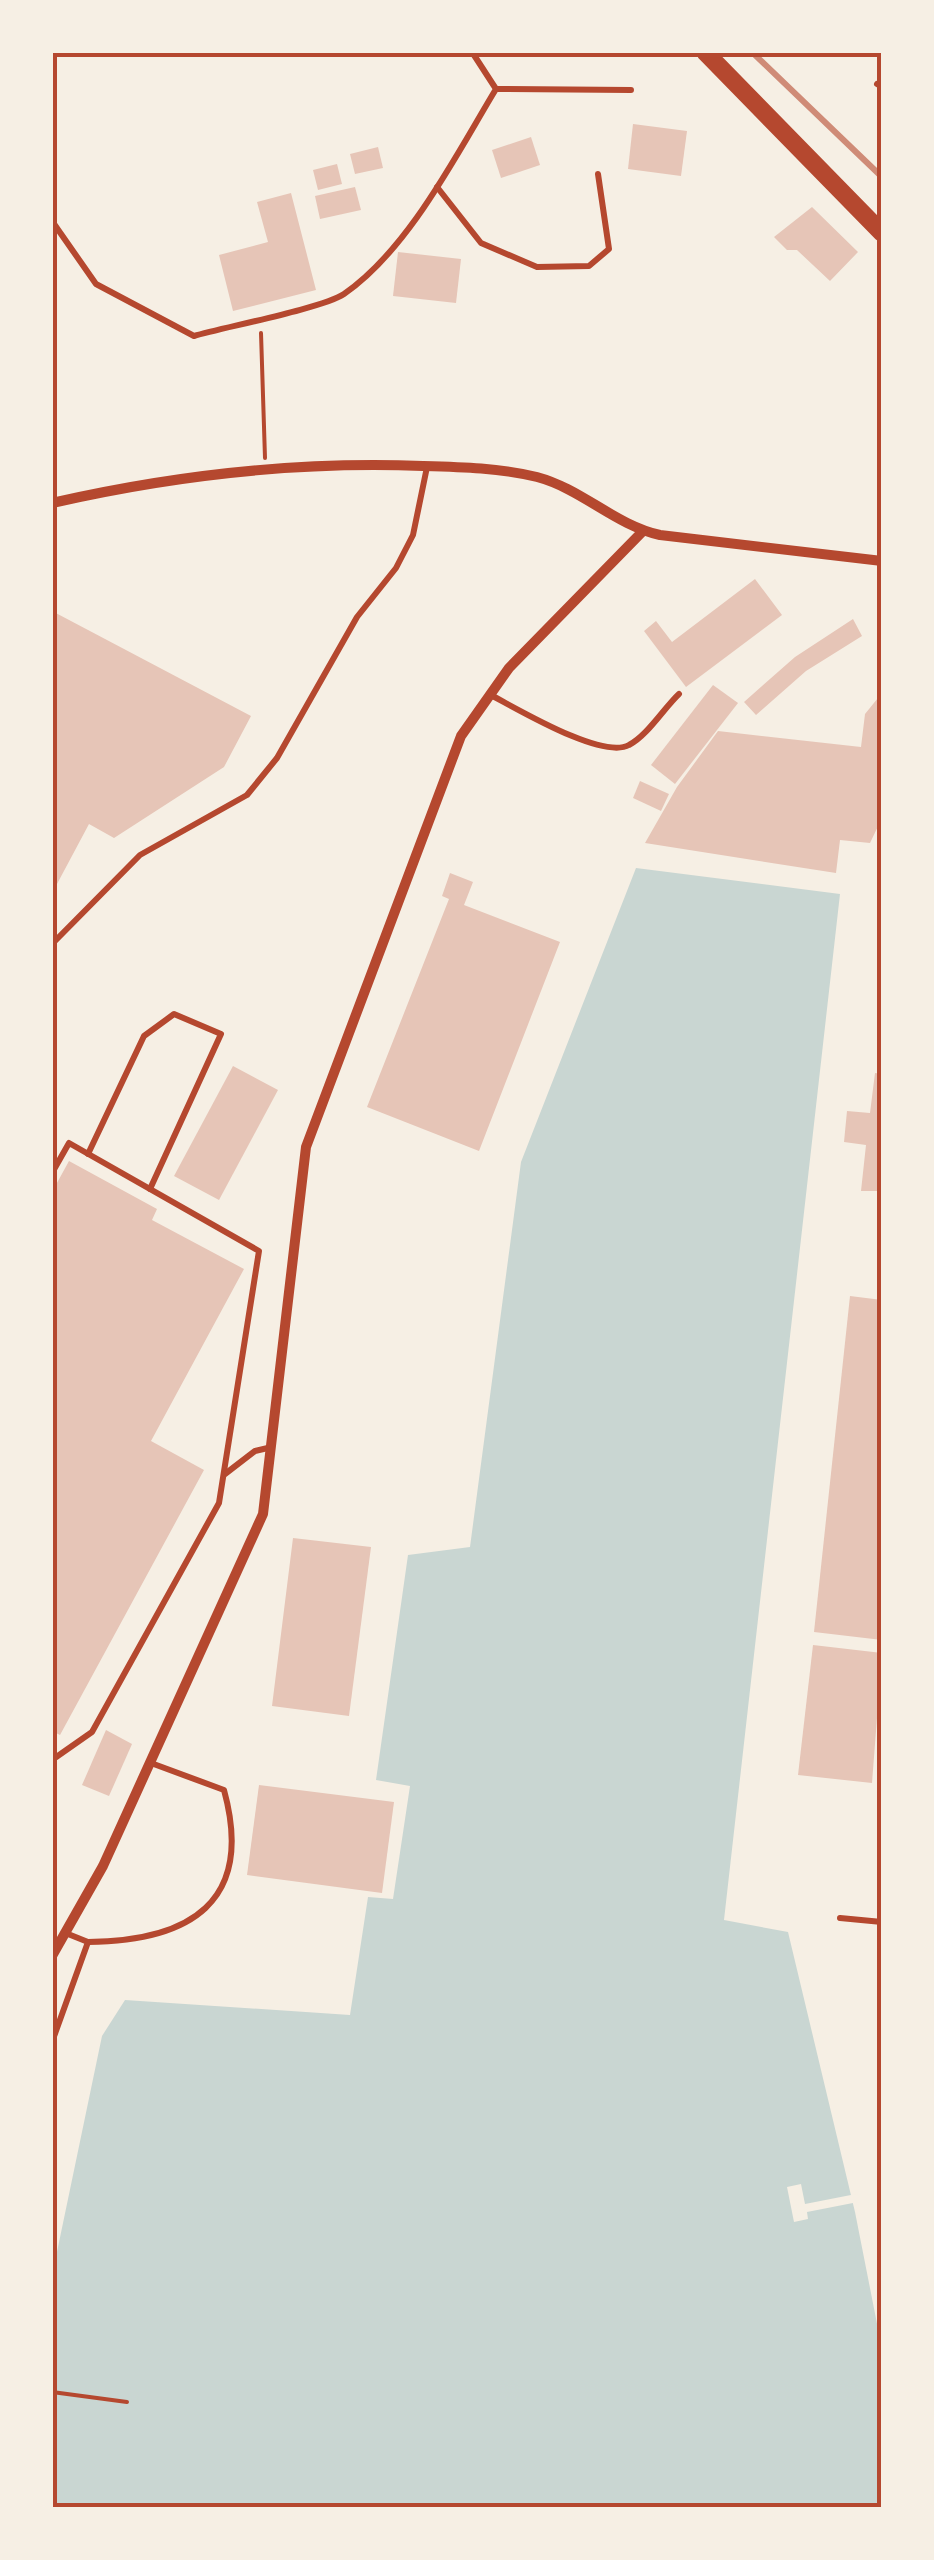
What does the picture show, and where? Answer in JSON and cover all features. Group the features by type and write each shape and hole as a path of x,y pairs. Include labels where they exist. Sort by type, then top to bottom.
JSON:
{"main road":[{"path":"704,52 882,233"}],"street":[{"path":"52,503 150,482 265,469 427,466 537,477 584,497 643,531 882,561"},
{"path":"52,1956 68,1934 151,1763 262,1514 306,1146 461,736 488,694 643,531"}],"lane":[{"path":"472,52 496,89"},
{"path":"496,89 631,90"},
{"path":"52,221 96,284 194,336 342,295 394,244 437,186 496,89"},
{"path":"437,186 482,243 537,267 589,266 608,249 598,174"},
{"path":"52,944 140,855 247,795 277,758 357,618 396,568 413,535 427,466"},
{"path":"488,694 557,729 615,749 631,744 679,694"},
{"path":"88,1154 144,1036 174,1014 221,1034 150,1190"},
{"path":"52,1173 69,1143 259,1252 219,1503 92,1732 53,1759"},
{"path":"224,1474 255,1451 272,1447"},
{"path":"68,1934 88,1942 130,1942 195,1920 221,1884 233,1822 224,1790 151,1763"},
{"path":"840,1918 882,1922"},
{"path":"52,2042 88,1942"}],"path":[{"path":"261,318 265,469"},
{"path":"52,2392 128,2402"}],"shaded area":[{"path":"636,868 840,894 724,1920 788,1932 855,2212 881,2344 881,2507 53,2508 53,2271 102,2036 125,2000 350,2015 368,1897 393,1899 410,1786 376,1780 408,1555 470,1547 521,1162"}],"pier":[{"path":"801,2184 805,2204 856,2194 858,2202 807,2212 808,2219 794,2222 787,2187"}],"building":[{"path":"633,124 687,131 681,176 628,169"},
{"path":"531,137 540,165 501,178 492,150"},
{"path":"378,147 383,168 355,174 350,154"},
{"path":"337,164 342,184 318,190 313,170"},
{"path":"355,187 361,210 320,219 315,196"},
{"path":"291,193 316,290 233,311 219,255 268,242 257,202"},
{"path":"812,207 858,252 830,281 797,250 787,250 774,237"},
{"path":"398,252 461,259 456,303 393,296"},
{"path":"755,579 782,615 686,687 644,631 656,621 672,642"},
{"path":"52,611 251,716 224,767 114,838 89,824 57,884 52,882"},
{"path":"853,619 862,636 806,671 756,715 744,702 795,657"},
{"path":"713,685 738,703 675,784 651,765"},
{"path":"882,693 882,818 870,843 840,840 836,873 645,843 677,787 718,731 861,747 865,714"},
{"path":"640,781 669,794 661,811 633,798"},
{"path":"450,873 473,882 464,905 560,942 479,1151 367,1107 449,899 442,896"},
{"path":"233,1066 278,1090 219,1200 174,1176"},
{"path":"875,1073 882,1074 882,1191 861,1191 866,1145 844,1142 847,1111 870,1113"},
{"path":"69,1161 157,1209 152,1220 244,1269 151,1441 204,1470 60,1735 52,1731 52,1192"},
{"path":"850,1296 882,1300 882,1640 814,1632"},
{"path":"293,1538 371,1547 349,1716 272,1706"},
{"path":"813,1645 882,1653 872,1783 798,1775"},
{"path":"106,1730 132,1744 109,1796 82,1785"},
{"path":"259,1785 394,1802 382,1893 247,1875"}],"railway":[{"path":"752,52 882,177"}]}
